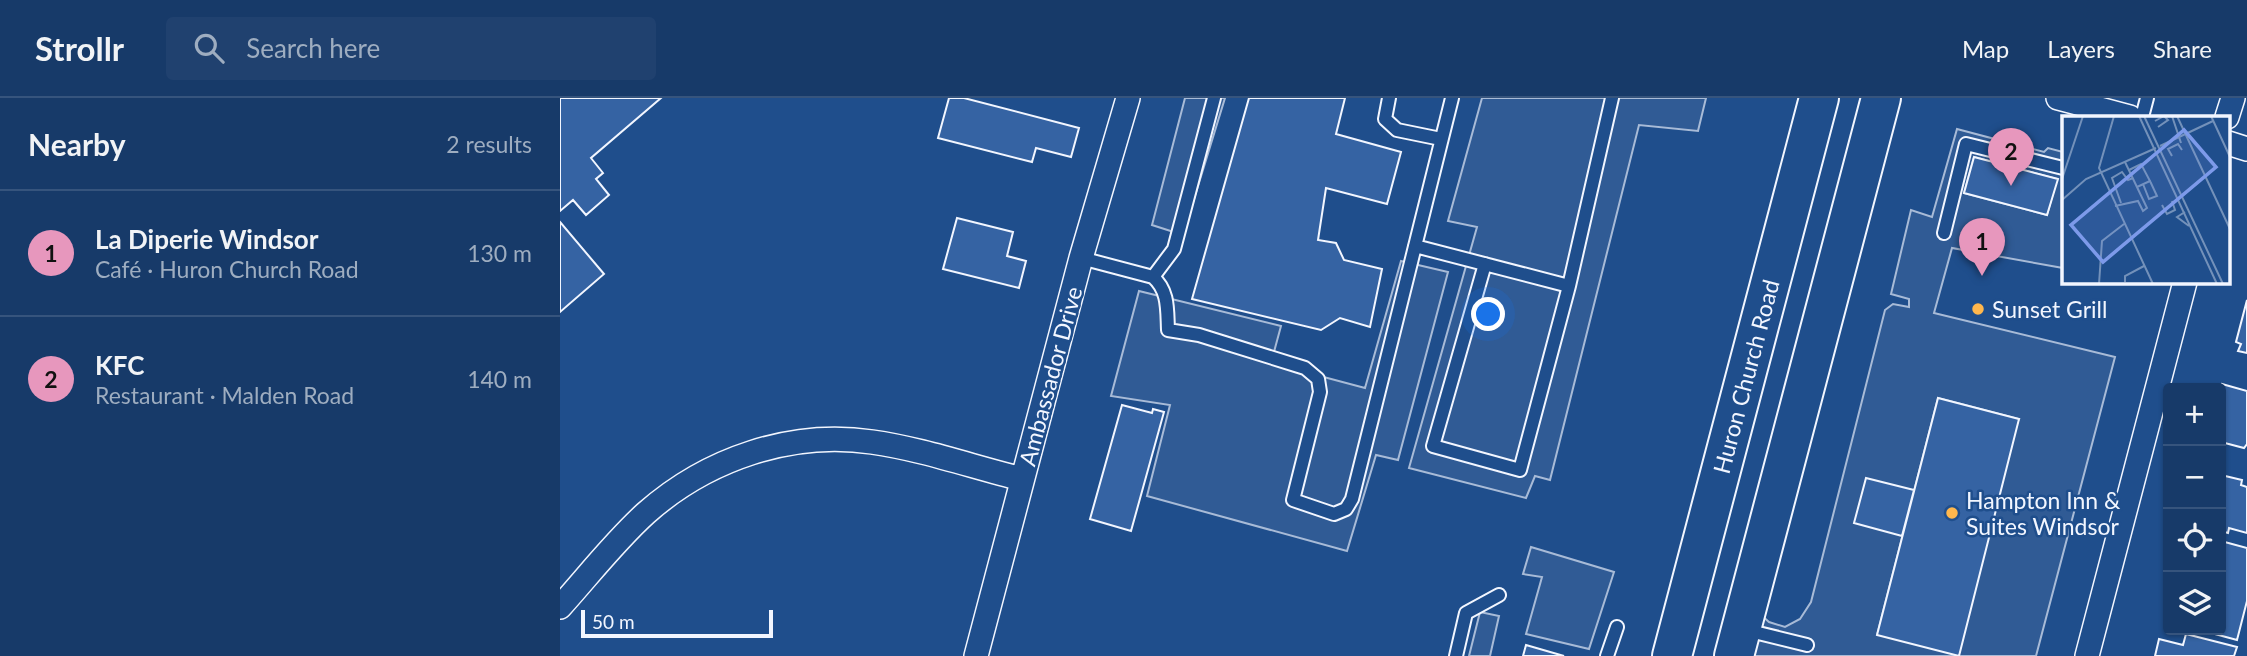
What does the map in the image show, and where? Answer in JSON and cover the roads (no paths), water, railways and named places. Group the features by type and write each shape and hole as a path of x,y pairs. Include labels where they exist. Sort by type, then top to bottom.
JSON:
{"highway":[{"name":"Huron Church Road","path":"1672,656 1819,98"},
{"path":"1738,643 1881,98"}],"street":[{"name":"Ambassador Drive","path":"976,656 1081,258 1128,98"},
{"path":"2058,98 2126,116"},
{"path":"2227,116 2233,98"},
{"path":"2230,145 2247,149"},
{"path":"2087,656 2184,284"},
{"path":"560,607 647,513 716,465 762,448 810,441 872,442 1022,479"}],"lane":[{"path":"1153,277 1174,249 1214,98"},
{"path":"1389,98 1385,120 1397,130 1441,139"},
{"path":"1081,258 1153,277 1161,284 1166,296 1168,330 1199,335 1305,368 1318,379 1320,392 1293,500 1334,514 1346,509 1352,499 1452,98"},
{"path":"1485,264 1433,446 1520,470 1569,286 1612,98"},
{"path":"2142,116 2147,98"},
{"path":"1944,233 1966,144 2062,168"},
{"path":"1415,246 1569,286"},
{"path":"1456,656 1466,613 1499,595"},
{"path":"1607,656 1617,628"},
{"path":"1738,643 1807,645"}],"place":[{"name":"KFC","path":"2011,186"},
{"name":"La Diperie Windsor","path":"1982,276"},
{"name":"Sunset Grill","path":"1978,309"},
{"name":"Hampton Inn & Suites Windsor","path":"1952,513"}]}
